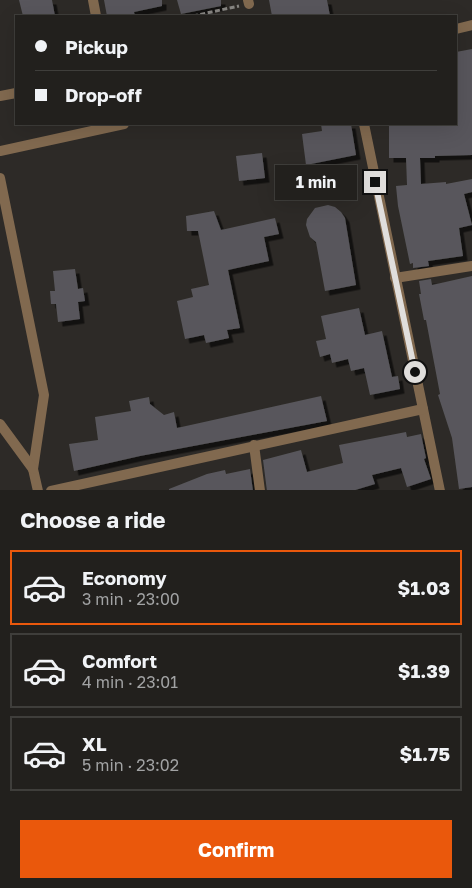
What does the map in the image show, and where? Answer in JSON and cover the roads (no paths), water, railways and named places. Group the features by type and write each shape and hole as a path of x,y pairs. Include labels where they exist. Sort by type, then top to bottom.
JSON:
{"street":[{"path":"93,0 96,15"},
{"path":"457,29 472,26"},
{"path":"0,96 15,93"},
{"path":"0,151 119,125"},
{"path":"364,125 440,490"},
{"path":"0,178 44,395 33,469 38,490"},
{"path":"395,278 472,266"},
{"path":"51,490 423,409"},
{"path":"0,424 33,469"},
{"path":"254,446 260,490"}]}
